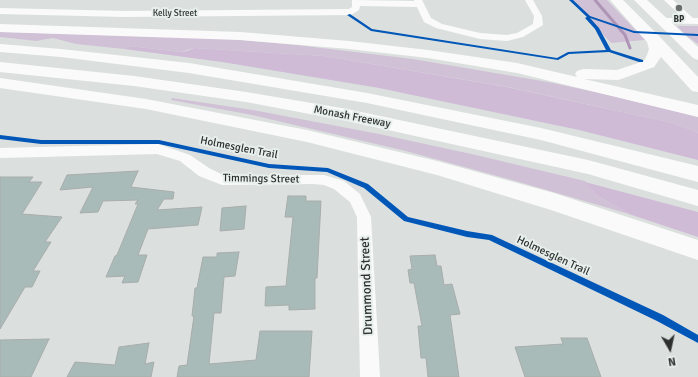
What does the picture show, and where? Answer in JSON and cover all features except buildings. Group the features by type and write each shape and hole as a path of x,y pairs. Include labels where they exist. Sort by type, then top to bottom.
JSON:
{"highway":[{"path":"616,0 698,87"},
{"path":"640,0 695,51"},
{"path":"0,28 102,30 240,36 362,46 428,54 516,68 594,75 630,72 640,68 652,60 656,50 654,39"},
{"name":"Monash Freeway","path":"0,48 61,53 189,68 367,98 541,134 698,174"},
{"name":"Monash Freeway","path":"0,67 134,81 246,97 347,115 588,167 698,198"},
{"path":"516,68 698,111"},
{"path":"0,83 146,104 307,136 494,184 554,202 698,250"}],"street":[{"path":"356,2 418,2 427,20 439,26 480,36 507,38 520,35 538,25 538,16 529,0"},
{"path":"668,0 675,7 695,21"},
{"name":"Kelly Street","path":"0,11 125,14 351,12 356,8 356,2"},
{"path":"12,11 20,4"},
{"path":"652,11 675,7"},
{"path":"662,21 695,21"},
{"name":"Timmings Street","path":"0,153 158,149 171,152 185,158 204,172 222,180 324,180 339,185 355,198"},
{"name":"Drummond Street","path":"355,198 361,208 365,225 370,377"}],"shaded area":[{"path":"571,0 607,0 645,40 611,43"},
{"path":"677,26 698,26 698,44 688,37"},
{"path":"0,32 218,38 297,45 413,59 548,82 623,98 698,117 698,133 673,123 508,87 324,56 194,48 180,52 131,46 124,49 76,44 53,38 36,41 0,37"},
{"path":"131,46 180,52 194,48 324,56 507,87 673,123 698,133 698,160 579,130 379,88 222,62 124,49"},
{"path":"172,98 253,110 379,134 585,181 598,196 629,214 406,151 252,115 171,100"},
{"path":"585,182 698,212 698,237 629,214 598,196"}],"waterway":[{"path":"595,0 625,35 630,48"}],"cycle path":[{"path":"571,0 589,17 634,32 698,35"},
{"path":"349,15 371,30 558,59 568,53 609,51"},
{"path":"587,18 597,28 609,51 641,61"},
{"name":"Holmesglen Trail","path":"0,137 41,142 159,142 269,166 328,170 366,186 406,219 467,234 490,237 660,318 698,339"}],"place":[{"name":"BP","path":"679,8"}]}
